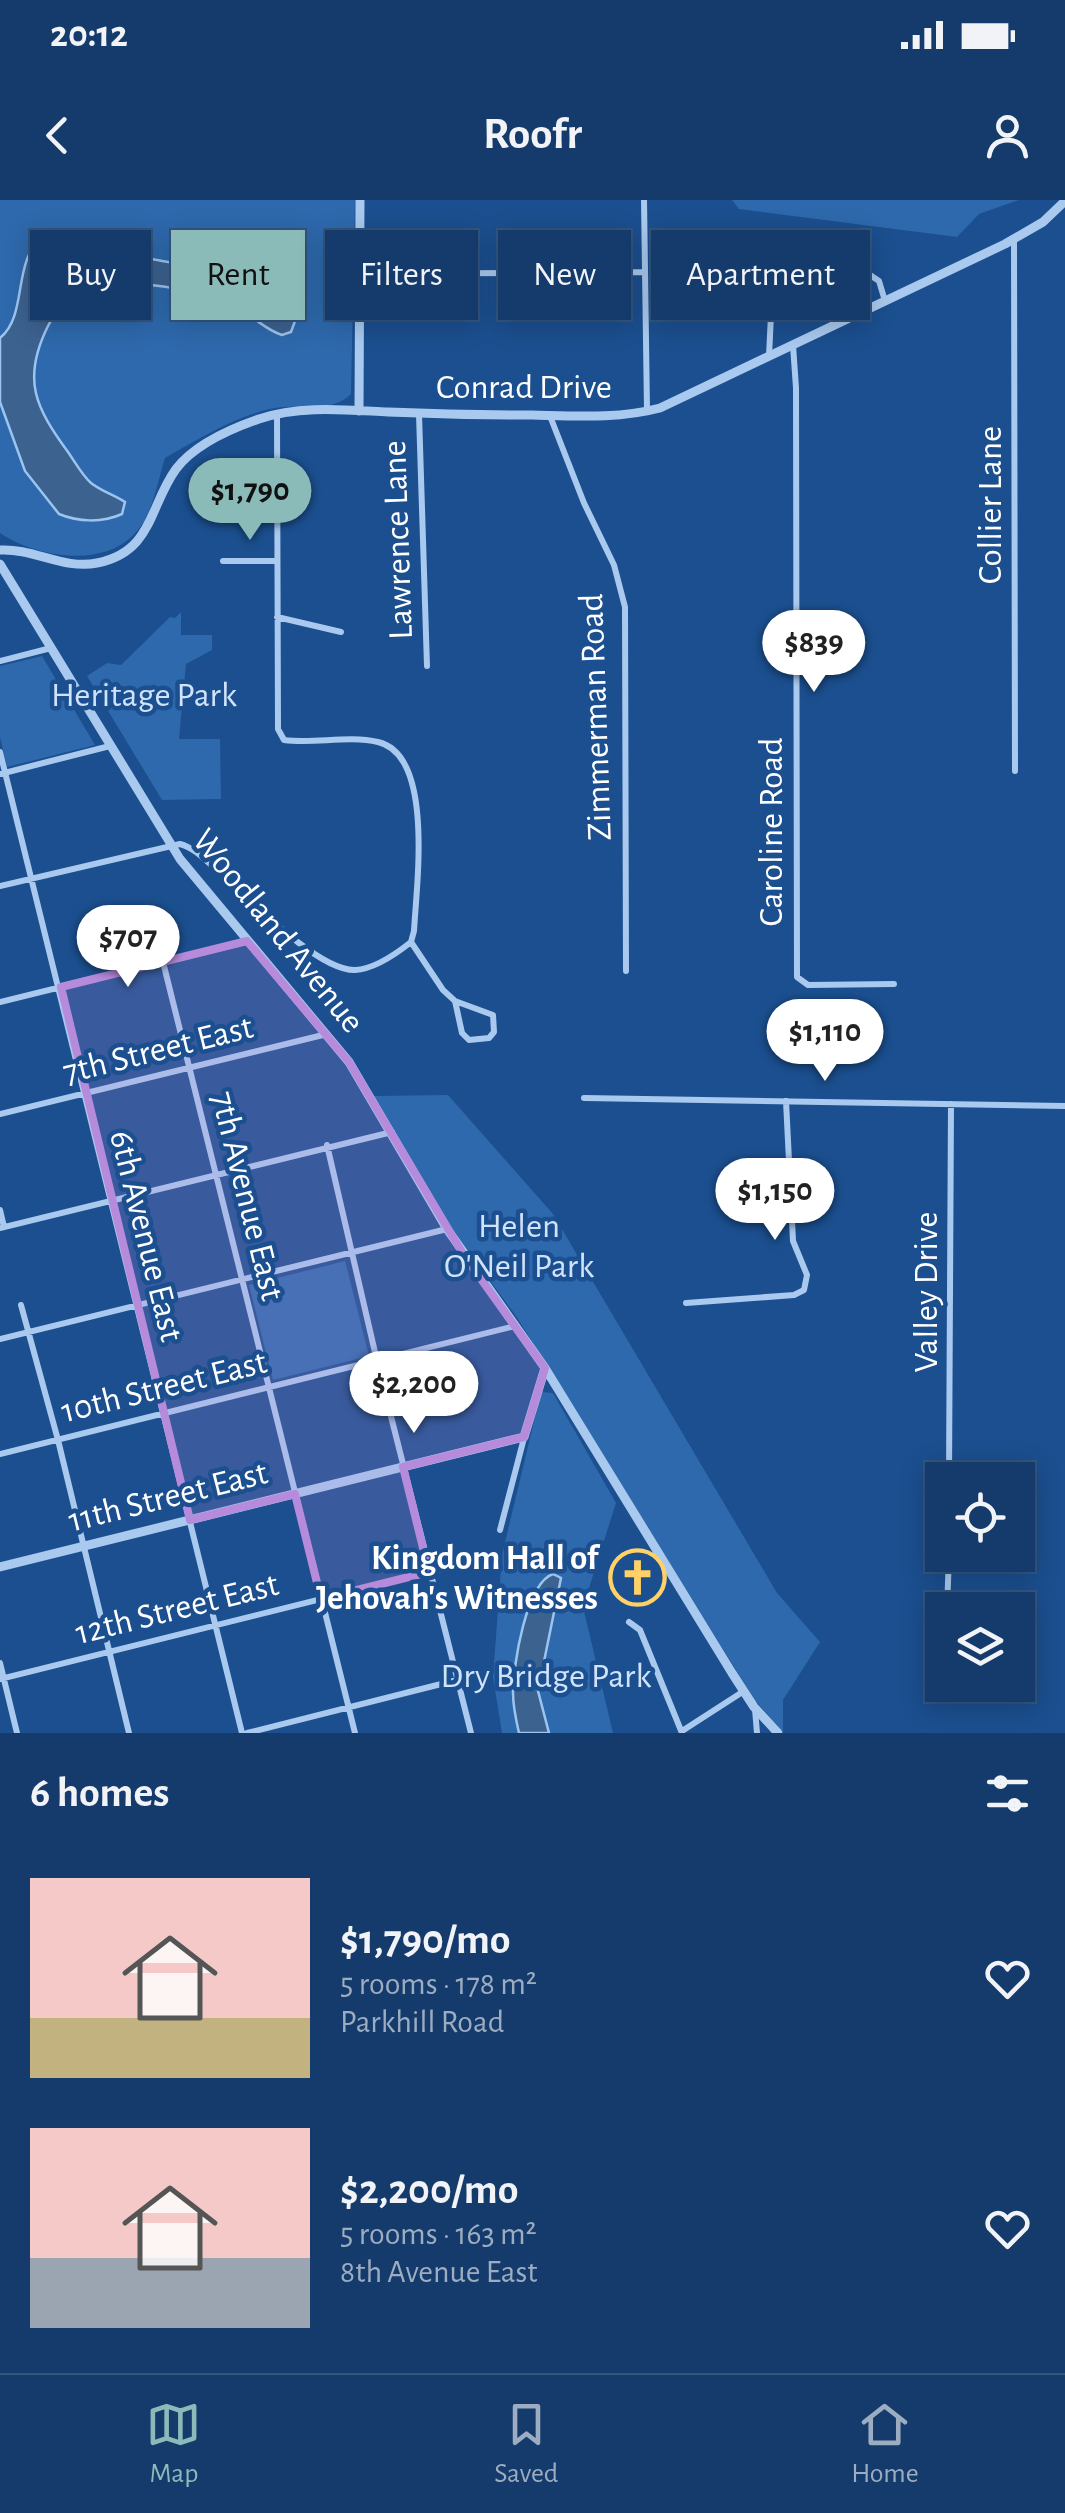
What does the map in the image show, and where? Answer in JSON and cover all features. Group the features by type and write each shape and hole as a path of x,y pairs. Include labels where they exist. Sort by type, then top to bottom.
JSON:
{"street":[{"path":"360,200 360,230"},
{"path":"644,200 647,412"},
{"name":"Conrad Drive","path":"0,550 77,564 99,563 122,554 146,531 174,471 190,454 242,425 276,414 306,410 550,416 647,412 685,398 1014,240 1065,202"},
{"name":"Collier Lane","path":"1014,240 1015,771"},
{"path":"769,357 773,274 781,262 794,260 870,274 881,285 886,300"},
{"path":"478,273 645,272"},
{"path":"359,320 359,411"},
{"name":"Caroline Road","path":"793,345 796,977 808,985 894,984"},
{"path":"0,886 170,844 186,845 335,966 366,968 410,942 414,931 417,814 409,773 400,756 377,742 280,738 276,414"},
{"name":"Lawrence Lane","path":"419,414 426,666"},
{"name":"Zimmerman Road","path":"550,416 584,503 614,565 624,607 626,971"},
{"path":"222,561 277,561"},
{"name":"Woodland Avenue","path":"0,564 170,844 328,1034 392,1132 447,1229 544,1368 744,1692 778,1733"},
{"path":"278,617 341,632"},
{"path":"0,661 51,648"},
{"path":"3,774 110,746"},
{"name":"6th Avenue East","path":"0,752 244,1733"},
{"path":"0,1002 248,941"},
{"path":"410,942 455,1001 462,1033 469,1040 489,1038 494,1032 493,1015 455,1001"},
{"name":"7th Avenue East","path":"163,962 355,1733"},
{"name":"7th Street East","path":"0,1114 328,1034"},
{"path":"584,1098 1065,1106"},
{"path":"686,1303 794,1295 804,1290 807,1275 794,1241 786,1101"},
{"name":"Valley Drive","path":"949,1462 951,1104"},
{"path":"0,1210 2,1228 392,1132"},
{"path":"327,1145 376,1360 471,1733"},
{"path":"0,1339 447,1229"},
{"path":"21,1305 130,1733"},
{"name":"10th Street East","path":"0,1454 516,1326"},
{"path":"500,1530 544,1368"},
{"name":"11th Street East","path":"0,1567 524,1437"},
{"name":"12th Street East","path":"2,1679 482,1559"},
{"path":"629,1622 640,1630 682,1732 744,1692"},
{"path":"0,1664 16,1733"},
{"path":"244,1733 457,1680"},
{"path":"754,1707 756,1733"}],"highlighted area":[{"path":"247,941 349,1062 463,1254 545,1368 524,1437 403,1467 429,1572 321,1599 295,1494 190,1520 61,987"}],"green space":[{"path":"0,200 355,200 354,230 325,230 325,320 353,320 351,394 326,406 275,408 247,416 165,458 143,524 124,543 108,551 71,556 51,553 0,533"},
{"path":"732,200 1019,200 979,214 957,237 739,209"},
{"name":"Heritage Park","path":"181,612 181,635 212,635 212,650 186,664 179,739 220,739 221,799 162,800 87,676 107,663 121,665 170,617"},
{"path":"42,656 95,745 7,767 0,737 0,666"},
{"name":"Helen O'Neil Park","path":"448,1095 553,1214 777,1593 820,1642 783,1700 783,1732 754,1699 516,1316 452,1229 373,1096"},
{"path":"345,1261 369,1356 273,1380 249,1285"},
{"name":"Dry Bridge Park","path":"541,1392 553,1393 616,1503 583,1607 613,1733 502,1733 493,1677 502,1555"}],"shaded area":[{"path":"30,253 30,320 52,320 35,362 40,407 85,476 125,502 122,514 82,520 59,514 25,471 0,402 0,338 14,315"},
{"path":"151,260 171,263 171,288 151,286"},
{"path":"255,320 295,321 291,332 282,335"},
{"path":"553,1574 561,1578 538,1691 549,1733 519,1733 513,1693 515,1664 528,1608 535,1593"}],"place":[{"name":"Kingdom Hall of Jehovah's Witnesses","path":"637,1578"}]}
